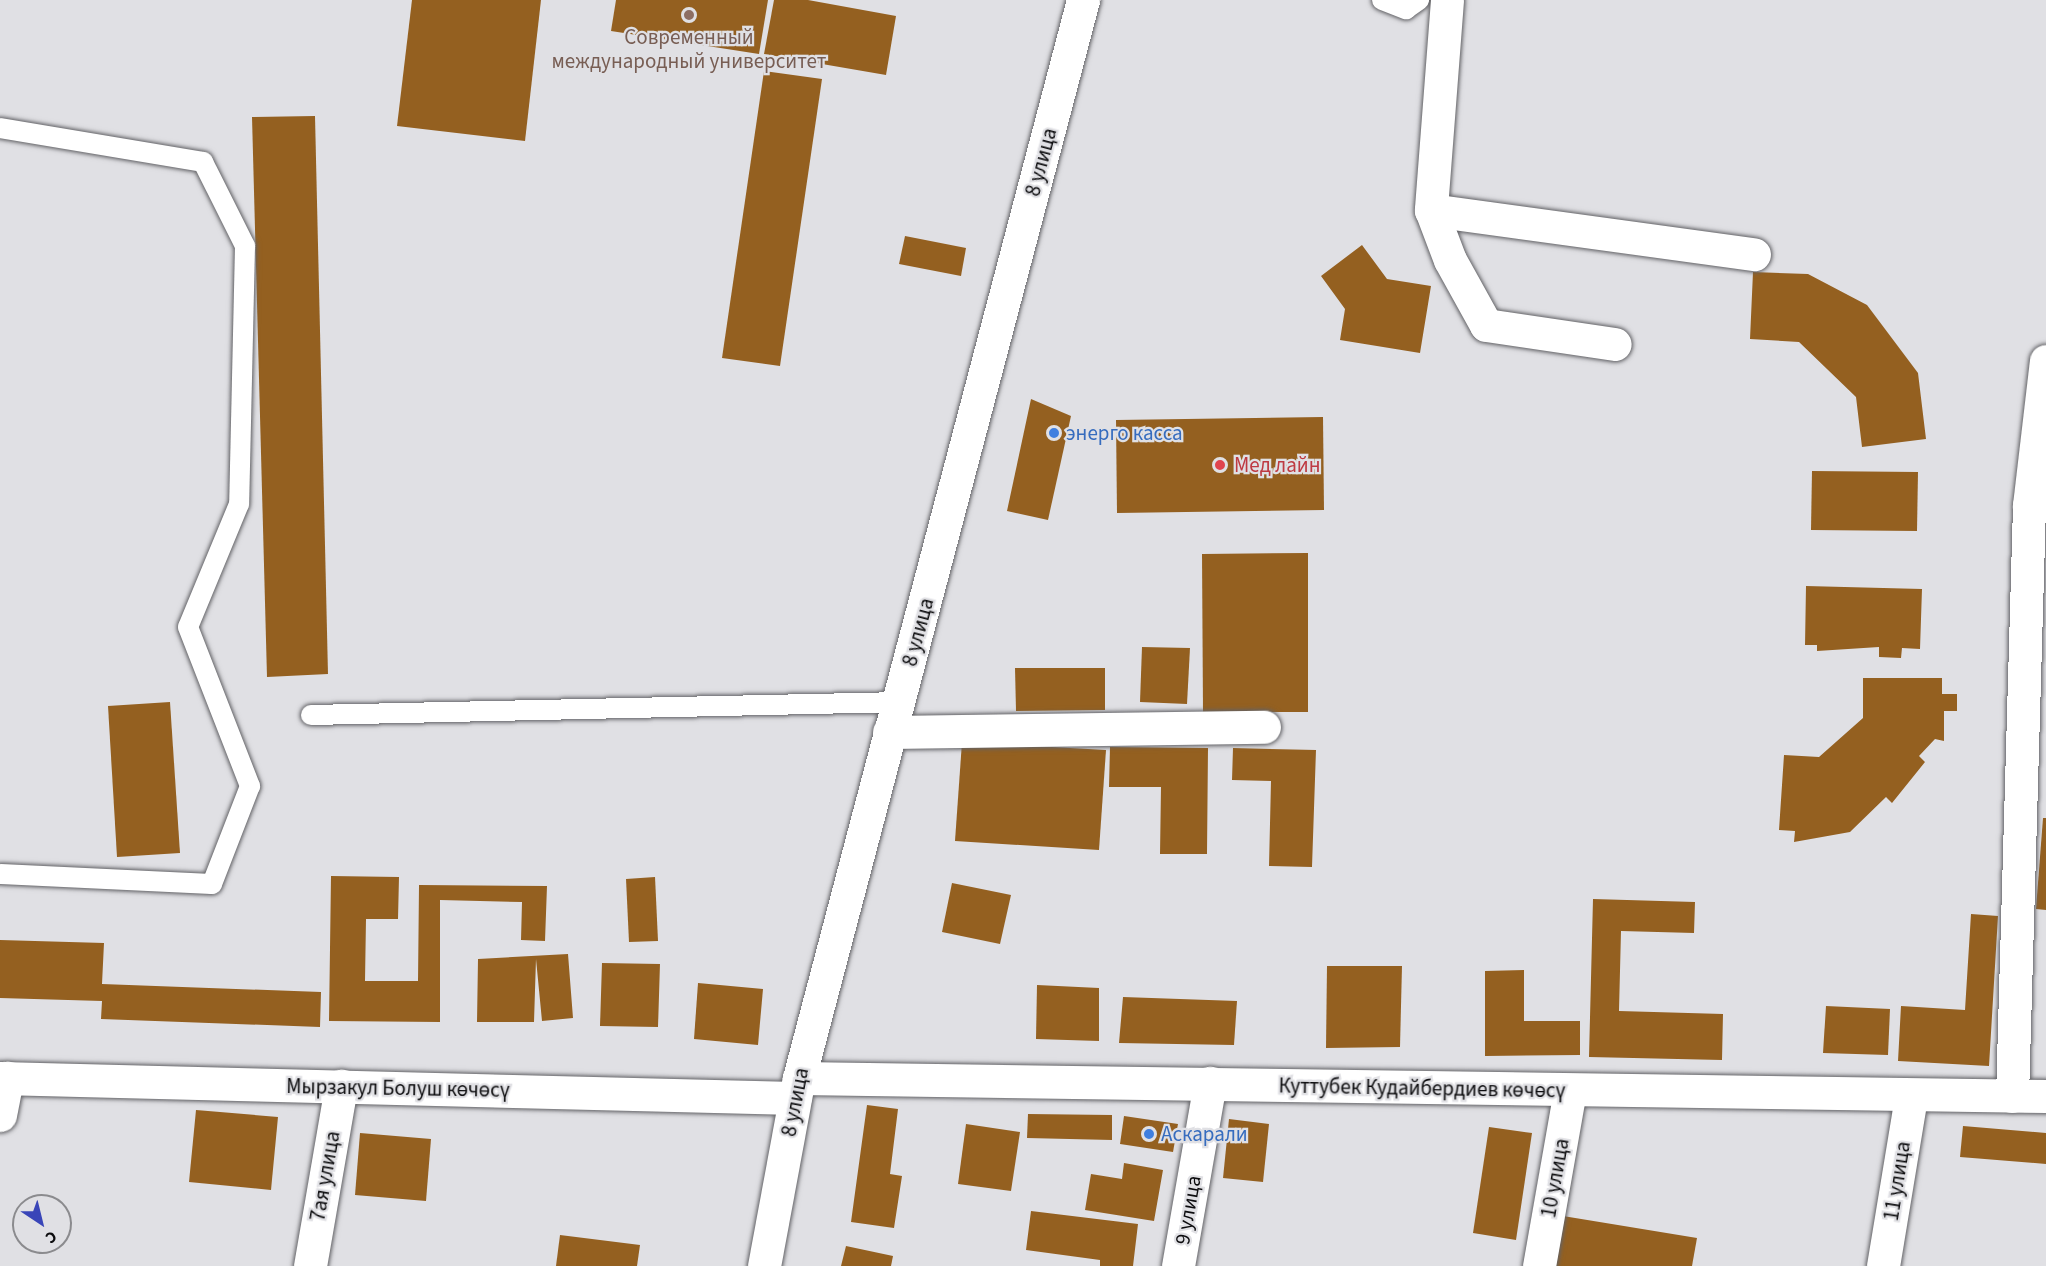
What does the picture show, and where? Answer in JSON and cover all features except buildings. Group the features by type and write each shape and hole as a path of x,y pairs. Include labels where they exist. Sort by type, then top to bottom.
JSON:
{"street":[{"name":"8 улица","path":"764,1266 797,1088 1083,0"},
{"path":"1448,0 1431,210 1450,260 1486,325 1616,344"},
{"path":"1431,210 1754,254"},
{"path":"2012,1096 2029,505 2046,360"},
{"path":"889,732 1264,727"},
{"path":"0,1115 3,1078"},
{"name":"Мырзакул Болуш көчөсү","path":"3,1078 340,1086 797,1088"},
{"name":"Куттубек Кудайбердиев көчөсү","path":"797,1088 1210,1083 1570,1091 2046,1096"},
{"name":"9 улица","path":"1178,1266 1210,1083"},
{"name":"7ая улица","path":"310,1266 340,1086"},
{"name":"10 улица","path":"1539,1266 1570,1091"},
{"name":"11 улица","path":"1883,1266 1911,1096"}],"lane":[{"path":"1383,0 1406,9 1419,0"},
{"path":"0,128 203,162 245,246 239,504 188,627 250,786 212,884 0,874"},
{"path":"311,715 900,702"}],"place":[{"name":"Современный международный университет","path":"689,15"},
{"name":"энерго касса","path":"1054,433"},
{"name":"Мед лайн","path":"1220,465"},
{"name":"Аскарали","path":"1149,1134"}]}
